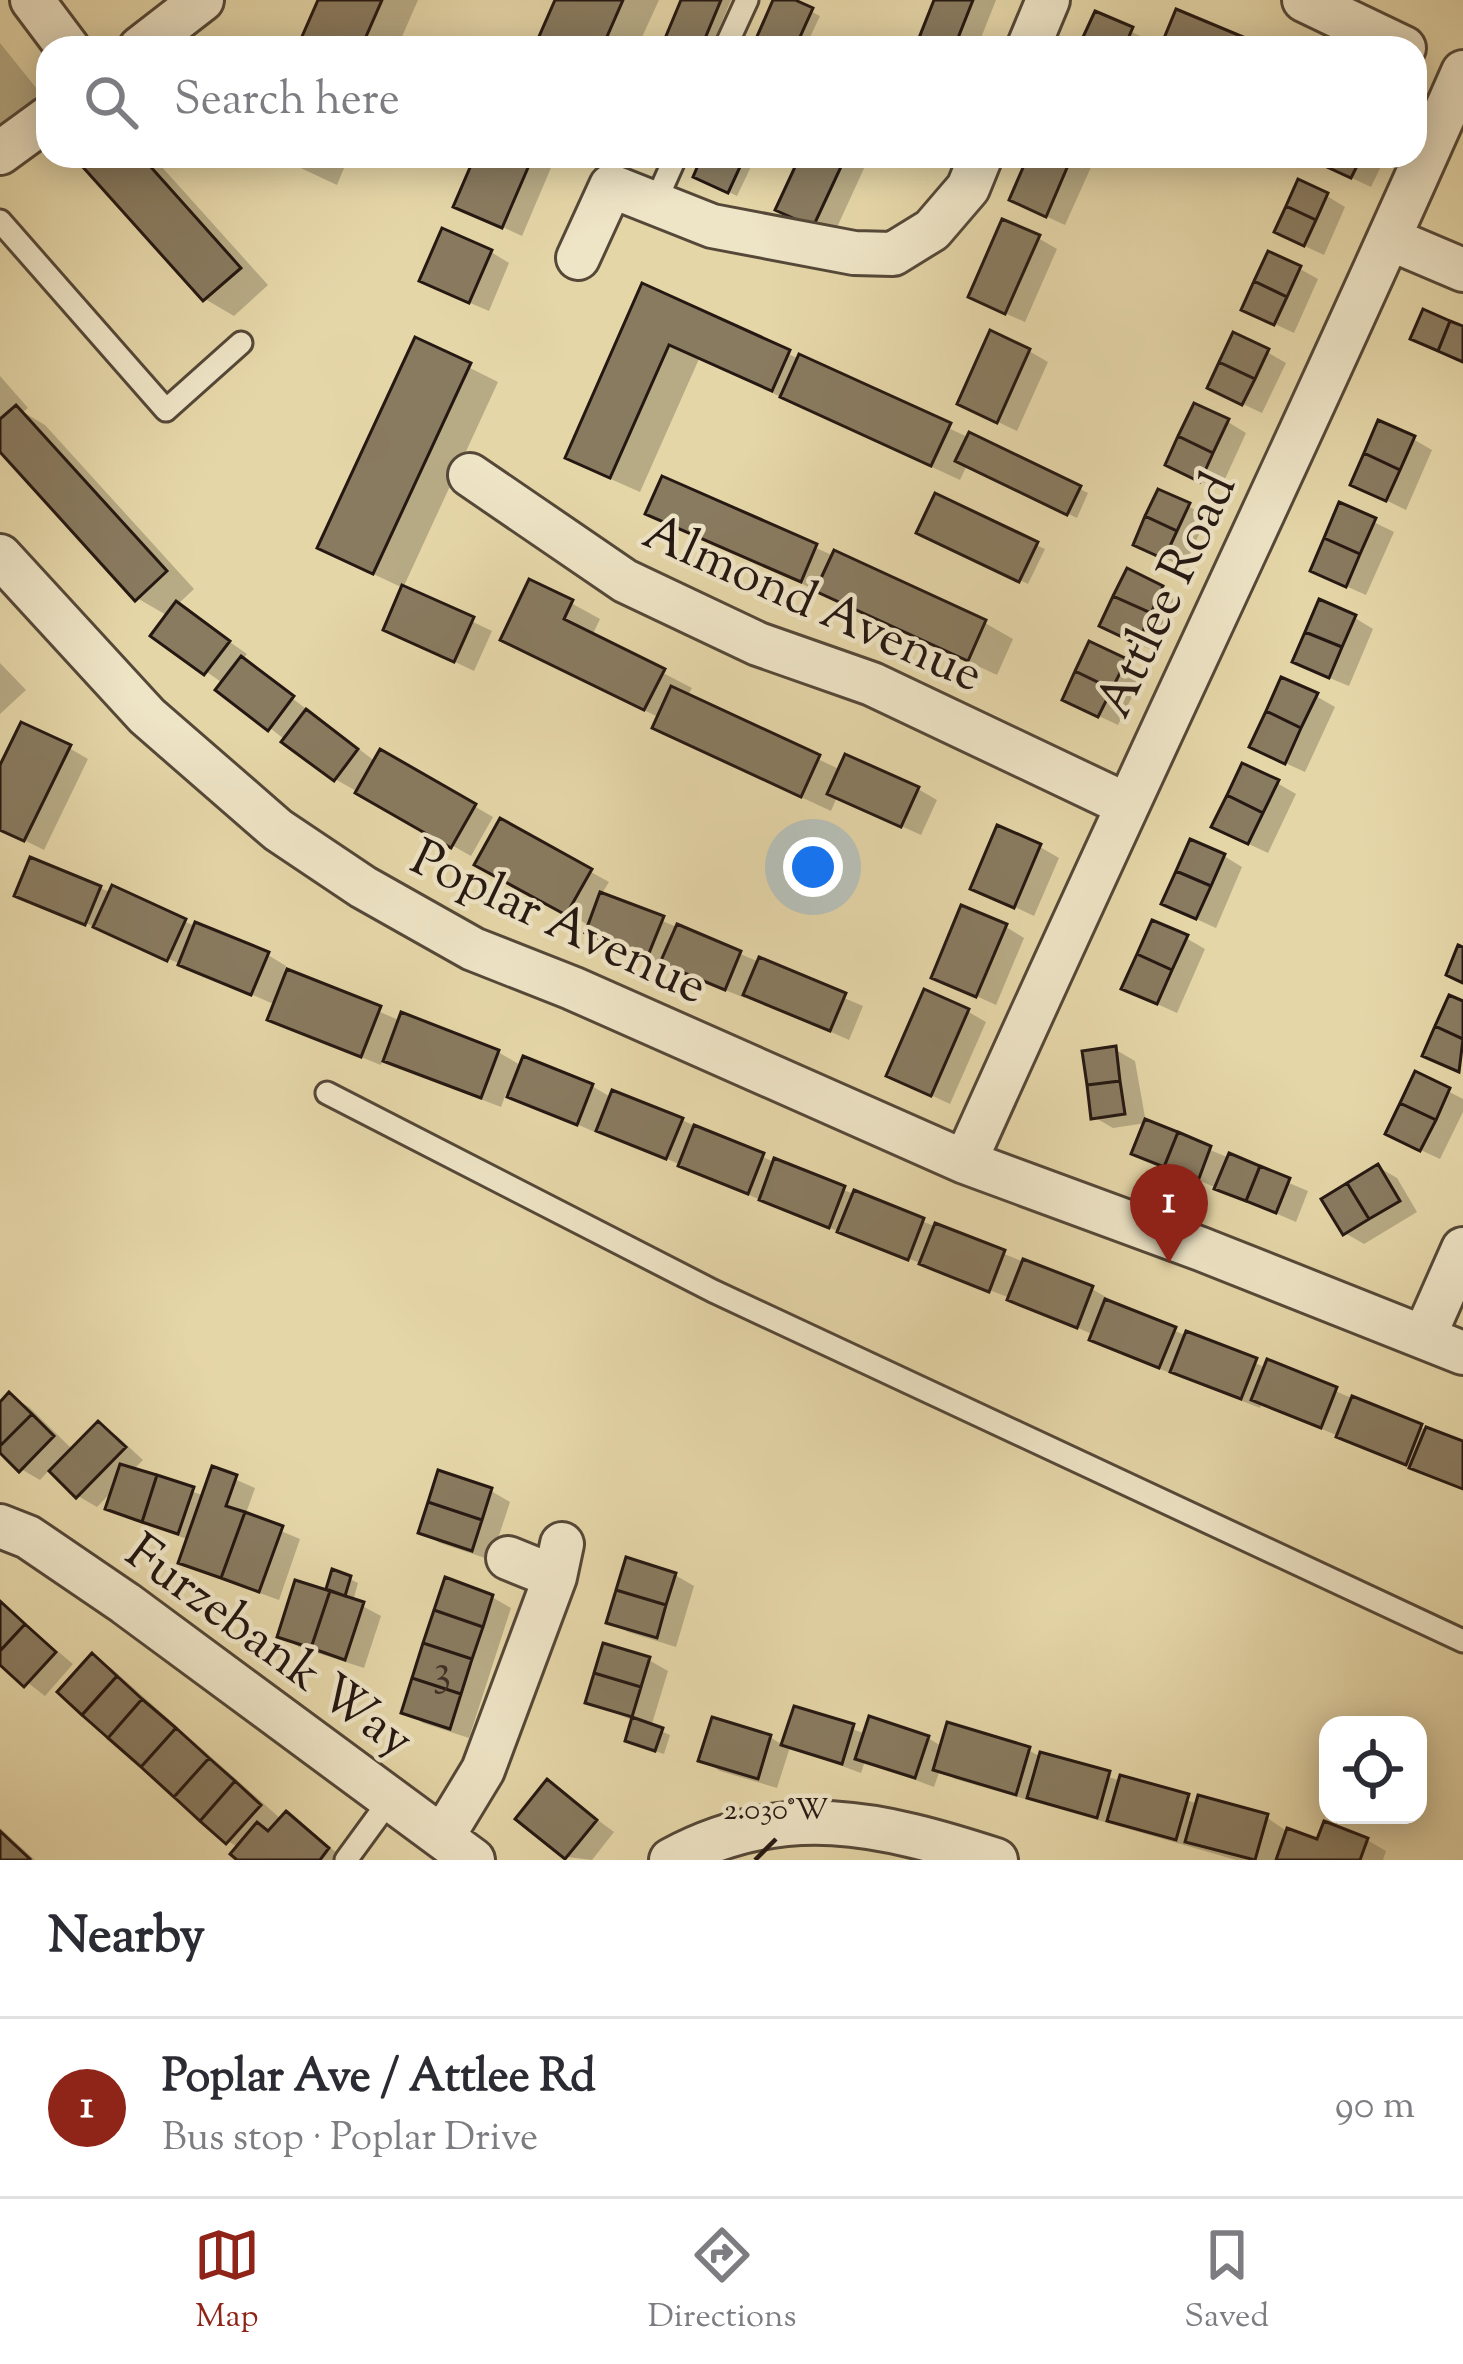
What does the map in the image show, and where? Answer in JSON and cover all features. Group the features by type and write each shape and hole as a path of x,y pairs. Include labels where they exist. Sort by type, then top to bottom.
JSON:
{"street":[{"path":"32,0 59,36"},
{"path":"156,36 202,0"},
{"path":"1033,36 1048,0"},
{"path":"1304,0 1379,36"},
{"path":"1427,58 1462,74"},
{"name":"Attlee Road","path":"1427,154 1462,74"},
{"path":"0,153 36,127"},
{"path":"578,258 611,186 712,226 854,253 893,254 932,230 968,188 976,168"},
{"name":"Attlee Road","path":"965,1162 1125,804 1421,168"},
{"path":"1390,239 1463,270"},
{"name":"Almond Avenue","path":"470,475 625,581 758,644 872,684 1125,804"},
{"name":"Poplar Avenue","path":"0,556 147,716 278,830 363,887 473,949 965,1162 1463,1354"},
{"path":"1424,1337 1463,1249"},
{"name":"Furzebank Way","path":"0,1526 28,1537 125,1604 458,1848"},
{"path":"458,1848 558,1560 508,1558"},
{"path":"671,1860 738,1833 831,1822 883,1826 996,1860"}],"lane":[{"path":"730,36 747,0"},
{"path":"655,203 671,168"},
{"path":"0,221 166,410 241,343"},
{"path":"327,1093 713,1291 1463,1641"},
{"path":"346,1860 392,1797"}],"building":[{"path":"318,0 382,0 366,36 302,36"},
{"path":"555,0 623,0 607,36 539,36"},
{"path":"681,0 721,0 706,36 666,36"},
{"path":"773,0 795,0 813,8 800,36 757,36"},
{"path":"934,0 973,0 959,36 920,36"},
{"path":"1176,9 1241,36 1165,36"},
{"path":"1095,11 1133,27 1129,36 1084,36"},
{"path":"84,168 152,168 241,268 203,301"},
{"path":"470,168 528,168 502,228 453,207"},
{"path":"697,168 739,168 728,193 693,177"},
{"path":"794,168 840,168 813,227 775,210"},
{"path":"1023,168 1067,168 1046,217 1009,200"},
{"path":"1329,168 1356,168 1351,178"},
{"path":"1298,179 1328,193 1316,220 1286,206"},
{"path":"1286,206 1316,220 1304,246 1274,232"},
{"path":"1002,219 1040,235 1005,314 968,297"},
{"path":"442,228 492,250 469,303 419,281"},
{"path":"1268,251 1301,266 1287,297 1254,281"},
{"path":"1254,281 1287,297 1274,325 1241,310"},
{"path":"642,283 790,350 772,391 669,345 610,478 565,458"},
{"path":"1423,309 1450,321 1438,351 1410,339"},
{"path":"1450,321 1463,326 1463,362 1438,351"},
{"path":"990,330 1030,349 997,423 957,404"},
{"path":"1233,332 1269,349 1255,379 1219,362"},
{"path":"415,337 471,363 373,574 317,548"},
{"path":"799,354 951,423 931,466 780,397"},
{"path":"1219,362 1255,379 1242,405 1207,388"},
{"path":"1194,403 1229,419 1213,453 1178,436"},
{"path":"16,405 167,571 135,601 0,452 0,419"},
{"path":"1378,420 1415,436 1400,470 1364,453"},
{"path":"969,432 1081,486 1067,515 955,461"},
{"path":"1178,436 1213,453 1200,482 1165,465"},
{"path":"1364,453 1400,470 1386,501 1350,485"},
{"path":"662,476 817,544 801,582 645,514"},
{"path":"1158,489 1190,503 1177,531 1145,516"},
{"path":"935,493 1038,542 1019,582 916,533"},
{"path":"1339,502 1376,518 1360,554 1324,538"},
{"path":"1145,516 1177,531 1164,559 1133,545"},
{"path":"1324,538 1360,554 1346,587 1310,571"},
{"path":"834,550 986,620 968,661 815,591"},
{"path":"1127,568 1163,586 1151,613 1113,596"},
{"path":"529,579 573,600 564,619 665,669 644,710 500,640"},
{"path":"402,585 474,617 454,662 383,630"},
{"path":"1113,596 1151,613 1137,644 1099,626"},
{"path":"1319,599 1356,615 1342,647 1305,632"},
{"path":"176,601 230,641 204,675 150,636"},
{"path":"1305,632 1342,647 1329,678 1292,662"},
{"path":"1089,641 1127,659 1112,689 1075,671"},
{"path":"241,656 294,696 268,731 215,690"},
{"path":"1075,671 1112,689 1098,717 1062,700"},
{"path":"1281,677 1318,693 1301,728 1266,711"},
{"path":"671,686 820,755 801,797 652,728"},
{"path":"306,709 358,749 334,781 281,742"},
{"path":"1266,711 1301,728 1285,764 1249,747"},
{"path":"21,722 71,745 24,841 0,830 0,765"},
{"path":"380,749 476,804 451,848 355,793"},
{"path":"845,754 919,787 901,827 827,794"},
{"path":"1242,763 1279,780 1263,813 1227,795"},
{"path":"1227,795 1263,813 1248,844 1211,827"},
{"path":"500,818 592,869 566,915 474,865"},
{"path":"997,825 1041,844 1014,908 970,889"},
{"path":"1190,839 1225,854 1211,886 1176,871"},
{"path":"30,857 101,886 85,925 14,896"},
{"path":"1176,871 1211,886 1196,919 1161,904"},
{"path":"112,885 186,919 167,961 93,927"},
{"path":"600,892 664,916 647,958 585,933"},
{"path":"961,905 1007,924 976,997 931,978"},
{"path":"1152,920 1188,935 1172,970 1137,954"},
{"path":"195,922 269,952 251,995 178,965"},
{"path":"677,924 741,951 725,990 660,963"},
{"path":"1458,945 1463,947 1463,983 1446,975"},
{"path":"1137,954 1172,970 1157,1004 1121,989"},
{"path":"759,957 846,993 830,1031 743,995"},
{"path":"287,969 381,1006 361,1057 267,1020"},
{"path":"924,989 969,1009 931,1096 886,1076"},
{"path":"1449,995 1463,1001 1463,1039 1435,1026"},
{"path":"401,1012 499,1050 481,1098 383,1061"},
{"path":"1435,1026 1463,1039 1459,1072 1422,1056"},
{"path":"1116,1046 1120,1081 1087,1085 1082,1051"},
{"path":"523,1056 593,1084 577,1125 507,1097"},
{"path":"1415,1071 1450,1088 1436,1120 1400,1103"},
{"path":"1120,1081 1125,1114 1091,1119 1087,1085"},
{"path":"612,1090 683,1118 666,1159 596,1131"},
{"path":"1400,1103 1436,1120 1420,1151 1385,1134"},
{"path":"1145,1119 1178,1132 1164,1167 1131,1154"},
{"path":"694,1125 764,1153 748,1194 678,1166"},
{"path":"1178,1132 1211,1146 1198,1181 1164,1167"},
{"path":"1229,1153 1260,1166 1246,1201 1214,1189"},
{"path":"774,1158 845,1186 829,1228 759,1200"},
{"path":"1378,1164 1400,1201 1369,1219 1347,1183"},
{"path":"1260,1166 1290,1178 1276,1213 1246,1201"},
{"path":"1347,1183 1369,1219 1343,1235 1321,1199"},
{"path":"854,1190 924,1218 908,1260 837,1232"},
{"path":"935,1223 1005,1250 989,1292 919,1264"},
{"path":"1023,1259 1093,1286 1077,1328 1007,1300"},
{"path":"1105,1299 1176,1327 1159,1368 1089,1340"},
{"path":"1186,1331 1257,1358 1241,1399 1170,1372"},
{"path":"1267,1359 1337,1387 1321,1428 1251,1400"},
{"path":"9,1392 32,1414 0,1446 0,1402"},
{"path":"1352,1396 1422,1424 1406,1465 1336,1437"},
{"path":"32,1414 54,1436 19,1472 0,1453 0,1446"},
{"path":"98,1421 126,1447 76,1498 49,1471"},
{"path":"1426,1427 1463,1441 1463,1489 1409,1468"},
{"path":"120,1464 157,1475 142,1522 105,1509"},
{"path":"212,1466 237,1475 226,1506 245,1512 221,1578 178,1563"},
{"path":"438,1470 492,1488 482,1520 428,1502"},
{"path":"157,1475 194,1487 178,1534 142,1522"},
{"path":"428,1502 482,1520 472,1551 418,1533"},
{"path":"245,1512 283,1526 259,1592 221,1578"},
{"path":"626,1557 676,1573 666,1605 616,1590"},
{"path":"332,1569 351,1576 345,1596 326,1589"},
{"path":"445,1577 493,1595 483,1627 434,1610"},
{"path":"295,1580 330,1591 311,1648 277,1637"},
{"path":"616,1590 666,1605 657,1638 606,1623"},
{"path":"330,1591 364,1602 345,1660 311,1648"},
{"path":"0,1601 25,1624 0,1651"},
{"path":"434,1610 483,1627 472,1659 423,1643"},
{"path":"25,1624 56,1652 24,1687 0,1665 0,1651"},
{"path":"423,1643 472,1659 461,1694 412,1678"},
{"path":"603,1643 650,1657 641,1687 594,1673"},
{"path":"92,1653 117,1676 82,1715 57,1692"},
{"path":"594,1673 641,1687 632,1717 585,1703"},
{"path":"117,1676 142,1699 108,1738 82,1715"},
{"path":"412,1678 461,1694 450,1729 401,1713"},
{"path":"142,1699 176,1728 141,1767 108,1738"},
{"path":"794,1706 854,1724 842,1764 781,1745"},
{"path":"869,1716 929,1736 915,1778 855,1759"},
{"path":"632,1717 663,1728 655,1751 625,1741"},
{"path":"712,1717 771,1735 758,1779 698,1761"},
{"path":"947,1722 1030,1747 1016,1795 933,1770"},
{"path":"176,1728 209,1758 174,1797 141,1767"},
{"path":"1040,1752 1110,1771 1097,1818 1027,1798"},
{"path":"209,1758 235,1781 200,1821 174,1797"},
{"path":"1120,1775 1189,1794 1176,1840 1107,1821"},
{"path":"547,1779 597,1820 565,1859 515,1819"},
{"path":"235,1781 261,1805 226,1844 200,1821"},
{"path":"1198,1795 1268,1814 1255,1860 1185,1842"},
{"path":"286,1811 329,1848 320,1860 237,1860 230,1854 257,1822 268,1831"},
{"path":"1323,1824 1368,1838 1360,1860 1276,1860 1287,1828 1317,1839"},
{"path":"0,1831 30,1859 0,1860"}],"place":[{"name":"Poplar Ave / Attlee Rd","path":"1169,1263"}]}
